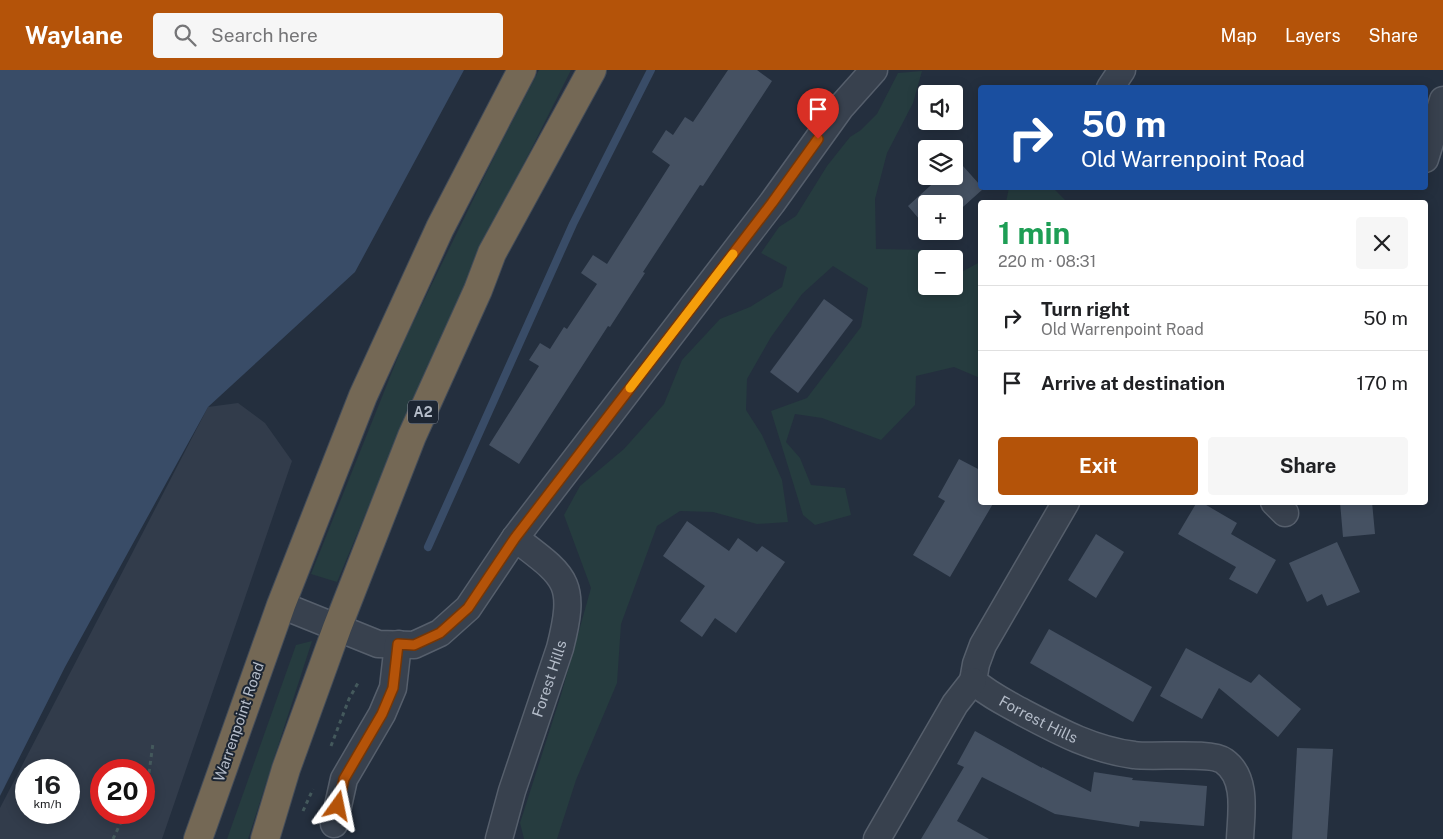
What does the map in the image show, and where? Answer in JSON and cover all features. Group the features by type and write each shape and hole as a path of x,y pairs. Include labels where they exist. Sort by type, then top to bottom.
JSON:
{"highway":[{"name":"Warrenpoint Road","path":"198,839 280,605 363,396 440,228 522,70"},
{"name":"A2","path":"265,839 286,769 337,628 412,436 478,290 492,253 592,70"}],"street":[{"path":"280,605 378,644 414,645 440,633 468,608 515,538 772,203 842,107 874,70"},
{"path":"1112,85 1122,70"},
{"path":"1428,149 1443,100"},
{"path":"877,839 956,704 973,681 976,664 983,645 1064,505"},
{"name":"Forest Hills","path":"499,839 510,798 560,648 569,600 564,581 551,566 515,538"},
{"path":"334,824 344,779 382,714 393,688 398,644"},
{"name":"Forrest Hills","path":"973,681 987,694 1069,737 1090,745 1136,756 1205,756 1223,759 1236,772 1241,791 1240,839"}],"path":[{"path":"151,759 153,743"},
{"path":"113,839 121,824"}],"shaded area":[{"path":"238,403 265,423 292,461 162,839 0,839 0,808 15,779 15,824 80,824 80,759 25,759 208,407"}],"green space":[{"path":"539,70 571,70 484,243 415,396 337,582 311,574 406,337"},
{"path":"922,71 913,103 887,153 875,199 876,249 927,250 918,250 918,295 963,295 963,271 978,263 978,377 954,367 916,376 915,405 881,440 822,418 795,414 786,442 800,458 811,485 845,488 851,515 815,525 803,515 771,411 807,398 861,327 868,288 833,266 802,294 771,337 747,379 746,410 762,435 782,480 788,522 757,524 713,512 680,511 657,526 621,624 617,683 576,780 557,839 524,839 520,823 561,695 591,588 564,515 580,486 624,449 664,404 682,360 720,319 750,307 782,287 787,267 761,253 779,227 796,216 827,166 850,137 861,130 877,114 898,73"},
{"path":"1009,190 1055,190 1065,200 1006,200"},
{"path":"312,641 248,839 227,839 296,645"}],"water":[{"path":"0,70 464,70 355,272 208,407 65,667 19,759 15,759 15,766 0,796"}],"building":[{"path":"728,70 757,70 772,81 703,186 700,185 643,272 645,273 610,327 608,326 519,464 489,445 539,366 529,360 540,343 550,349 564,327 567,329 597,284 581,273 593,255 607,264 670,165 652,152 666,130 673,135 685,117 693,122"},
{"path":"963,166 978,183 978,190 982,190 963,207 963,195 920,195 931,185 963,185"},
{"path":"918,197 918,218 908,206"},
{"path":"824,299 853,320 798,393 770,372"},
{"path":"959,459 978,469 978,505 992,505 950,577 913,555 945,501 938,497"},
{"path":"1195,505 1206,505 1237,523 1231,534 1276,560 1257,594 1229,579 1236,567 1178,534"},
{"path":"1340,505 1372,505 1375,534 1343,537"},
{"path":"687,521 729,551 738,538 757,552 762,546 785,562 736,633 715,618 702,637 680,621 705,586 663,556"},
{"path":"1096,534 1124,552 1096,598 1068,580"},
{"path":"1337,542 1360,592 1327,606 1322,594 1307,602 1289,563"},
{"path":"1049,629 1152,687 1133,722 1030,663"},
{"path":"1186,648 1251,683 1259,674 1301,709 1278,737 1219,688 1202,719 1160,696"},
{"path":"975,731 1042,768 1091,792 1094,772 1133,778 1132,780 1207,786 1204,826 1140,821 1139,827 1055,814 982,777 957,821 989,839 921,839 964,767 957,764"},
{"path":"1297,748 1333,749 1327,839 1292,839"}],"waterway":[{"path":"428,547 573,224 651,70"}],"slow traffic":[{"path":"630,388 733,254"}],"route":[{"path":"338,806 344,779 382,714 393,688 398,644 414,645 440,633 468,608 515,538 772,203 818,139"}]}
